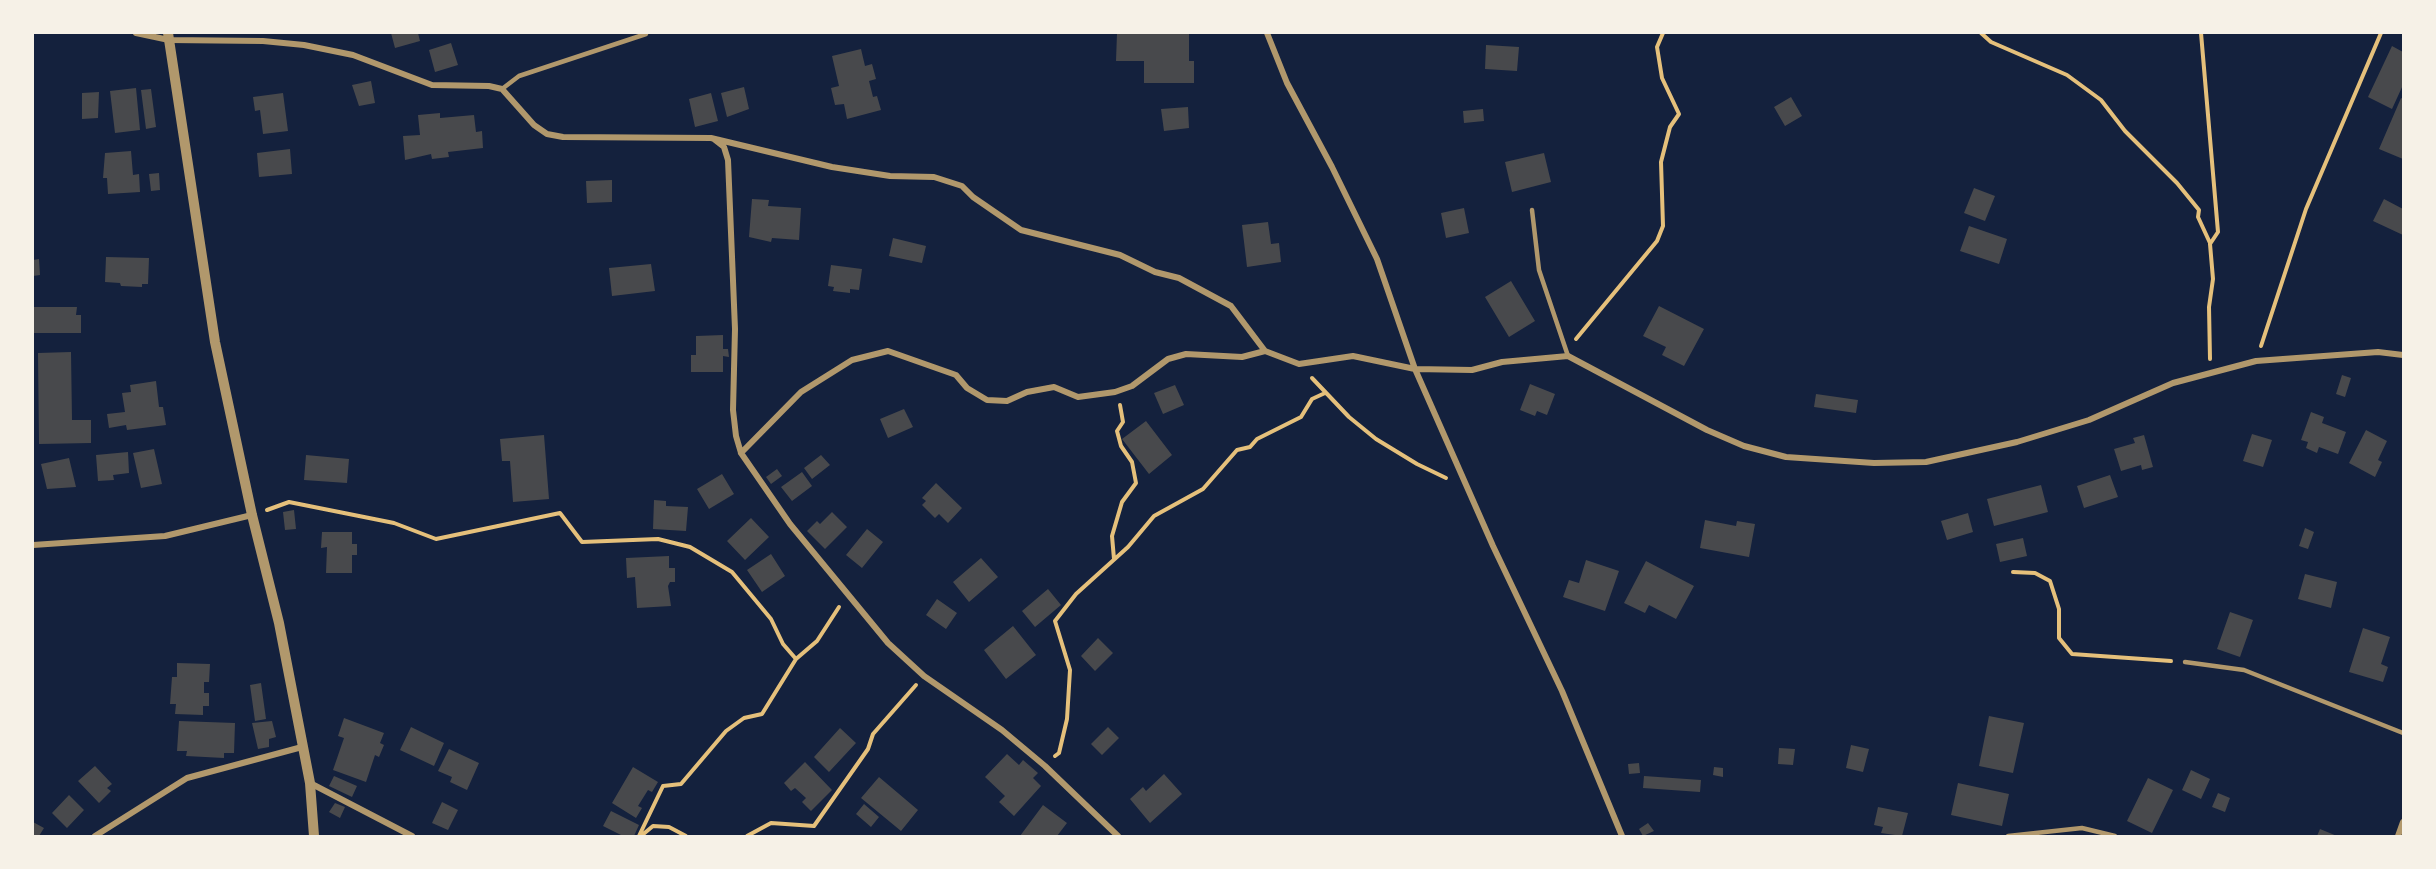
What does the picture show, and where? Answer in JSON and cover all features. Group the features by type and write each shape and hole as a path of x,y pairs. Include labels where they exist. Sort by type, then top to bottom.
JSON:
{"street":[{"path":"136,33 304,45 353,55 432,85 489,86 502,89 534,125 547,135 711,138 832,166 890,176 934,177 962,186 973,197 1021,230 1120,255 1155,272 1179,278 1231,306 1265,351 1299,364 1353,356 1415,369 1472,370 1502,362 1568,356 1744,446 1786,457 1874,464 1926,462 2017,442 2089,420 2173,383 2256,361 2378,352 2403,355"},
{"path":"1267,33 1287,83 1332,167 1377,259 1415,369 1467,482 1493,546 1562,691 1622,836"},
{"path":"168,37 215,342 252,515 279,622 309,783 314,836"},
{"path":"711,138 724,147 728,160 735,329 734,410 736,436 741,453 790,524 846,595 888,643 924,676 1002,730 1045,766 1118,836"},
{"path":"741,453 801,393 852,360 888,351 956,375 967,388 987,400 1007,401 1027,392 1054,387 1078,397 1115,392 1132,386 1168,359 1186,354 1242,357 1265,351"},
{"path":"33,545 165,536 252,515"},
{"path":"94,836 187,778 302,747"},
{"path":"309,783 412,836"},
{"path":"2398,836 2403,822"}],"lane":[{"path":"502,89 519,76 646,34"},
{"path":"1532,210 1539,270 1568,356"},
{"path":"2185,662 2244,670 2403,733"},
{"path":"2008,836 2082,828 2115,836"}],"path":[{"path":"1566,348 1618,290 1657,241 1664,226 1661,162 1670,127 1679,114 1662,78 1657,47 1663,33"},
{"path":"1981,33 1991,42 2067,75 2101,100 2125,131 2177,183 2199,210 2198,217 2210,244 2213,279 2209,307 2210,375"},
{"path":"2201,33 2218,232 2210,244"},
{"path":"2256,361 2306,209 2381,33"},
{"path":"1299,364 1325,393 1376,440 1438,476 1467,482"},
{"path":"1114,560 1112,536 1122,502 1136,483 1132,462 1120,446 1117,431 1123,422 1115,392"},
{"path":"1045,766 1059,753 1067,719 1070,670 1055,621 1076,594 1128,547 1154,516 1203,489 1237,450 1250,447 1257,439 1300,417 1312,399 1325,393"},
{"path":"252,515 289,502 394,523 436,539 560,513 582,542 658,539 690,547 732,572 771,619 783,644 796,659"},
{"path":"2013,572 2035,573 2050,581 2059,609 2059,638 2072,654 2185,662"},
{"path":"640,836 663,786 681,784 726,731 744,718 762,714 796,659 817,641 846,595"},
{"path":"747,836 771,823 814,826 868,749 873,734 924,676"},
{"path":"640,836 653,826 669,827 686,836"}],"building":[{"path":"391,33 418,33 420,41 395,48"},
{"path":"1117,33 1189,33 1189,61 1194,61 1194,83 1144,83 1144,61 1116,61"},
{"path":"451,43 458,65 435,72 429,50"},
{"path":"1486,45 1519,47 1517,71 1485,69"},
{"path":"2392,46 2403,52 2403,85 2392,109 2368,97"},
{"path":"861,49 865,66 872,64 876,79 869,81 873,97 877,96 881,110 847,119 844,104 835,105 831,88 839,86 832,56"},
{"path":"371,81 375,103 359,106 352,85"},
{"path":"744,87 749,109 727,117 721,93"},
{"path":"136,88 140,130 115,133 110,91"},
{"path":"151,89 156,127 146,129 141,90"},
{"path":"99,92 98,118 82,119 82,93"},
{"path":"283,93 288,131 263,134 260,110 255,111 253,97"},
{"path":"711,93 718,121 695,127 689,99"},
{"path":"1791,97 1802,116 1785,126 1774,107"},
{"path":"2401,98 2403,99 2403,159 2379,149"},
{"path":"1188,107 1189,128 1164,131 1161,109"},
{"path":"1483,109 1484,121 1464,123 1463,111"},
{"path":"440,113 440,118 474,115 476,132 482,131 483,148 448,152 449,157 432,159 431,154 405,160 403,136 420,135 418,115"},
{"path":"290,149 292,174 259,177 257,153"},
{"path":"131,151 133,175 139,174 140,192 108,194 107,178 103,178 105,153"},
{"path":"1544,153 1551,182 1512,192 1505,162"},
{"path":"159,173 160,190 151,191 149,174"},
{"path":"612,180 612,202 587,203 586,181"},
{"path":"1974,188 1995,196 1985,221 1964,213"},
{"path":"752,199 769,200 768,206 801,208 799,240 772,238 771,242 749,237"},
{"path":"2384,199 2403,209 2403,235 2373,221"},
{"path":"1464,208 1469,233 1446,238 1441,213"},
{"path":"1268,222 1271,244 1279,243 1281,262 1247,267 1242,225"},
{"path":"1969,226 2007,239 1999,264 1960,251"},
{"path":"893,238 926,246 922,263 889,256"},
{"path":"106,257 149,258 148,284 142,284 142,287 121,286 120,283 105,282"},
{"path":"39,259 40,275 33,276 33,260"},
{"path":"651,264 655,291 612,296 609,268"},
{"path":"831,265 862,269 859,290 850,289 850,293 833,291 834,287 828,286"},
{"path":"1511,281 1535,321 1509,337 1485,297"},
{"path":"1659,306 1704,329 1684,366 1662,355 1666,347 1643,336"},
{"path":"33,307 77,307 76,315 81,315 81,333 33,333"},
{"path":"723,335 723,349 728,349 729,357 723,356 723,372 691,372 691,355 696,355 696,336"},
{"path":"71,352 72,420 91,420 91,443 39,444 38,353"},
{"path":"2342,375 2351,378 2345,397 2336,394"},
{"path":"156,381 159,407 163,407 166,425 127,430 126,425 109,428 107,414 125,412 122,393 131,392 130,385"},
{"path":"1530,384 1555,394 1547,415 1537,411 1535,416 1520,410"},
{"path":"1175,385 1184,405 1163,414 1154,393"},
{"path":"1816,394 1858,400 1856,413 1814,407"},
{"path":"904,409 913,427 888,438 880,419"},
{"path":"2311,412 2324,417 2322,423 2346,432 2338,454 2319,447 2317,453 2306,448 2308,442 2301,440"},
{"path":"1146,421 1172,455 1149,474 1122,439"},
{"path":"2366,430 2387,441 2378,460 2382,462 2375,477 2349,463"},
{"path":"2252,434 2272,440 2263,467 2243,461"},
{"path":"544,435 549,499 513,502 510,461 502,461 500,439"},
{"path":"2144,435 2153,467 2142,470 2141,465 2121,471 2114,449 2135,443 2133,438"},
{"path":"154,449 162,484 141,488 133,453"},
{"path":"128,452 129,473 113,475 114,480 98,481 96,455"},
{"path":"306,455 349,459 347,483 304,480"},
{"path":"821,455 830,465 812,479 804,468"},
{"path":"69,458 76,487 47,489 41,464"},
{"path":"777,469 782,476 771,484 766,477"},
{"path":"802,472 812,486 792,501 781,487"},
{"path":"722,474 734,494 709,509 697,489"},
{"path":"2110,475 2118,497 2084,508 2077,486"},
{"path":"936,483 962,508 948,523 939,514 935,518 922,505 926,501 922,498"},
{"path":"2041,485 2048,512 1994,526 1987,499"},
{"path":"654,500 666,501 666,506 688,507 686,531 653,529"},
{"path":"294,510 296,529 285,530 283,512"},
{"path":"832,512 847,527 825,549 807,531 817,521 820,524"},
{"path":"1968,513 1973,532 1947,540 1941,521"},
{"path":"751,518 769,537 745,560 727,541"},
{"path":"1705,520 1736,526 1737,521 1755,524 1749,557 1700,548"},
{"path":"2305,528 2314,532 2308,549 2299,546"},
{"path":"867,529 883,542 862,568 846,555"},
{"path":"322,532 352,532 352,544 357,544 357,555 352,555 352,573 326,573 327,547 321,548"},
{"path":"2023,538 2027,556 2000,562 1996,544"},
{"path":"771,554 785,576 762,592 747,570"},
{"path":"669,556 669,568 675,568 675,582 670,582 668,586 671,606 637,608 635,577 627,578 626,558"},
{"path":"981,558 998,577 969,602 953,582"},
{"path":"1586,560 1619,571 1605,611 1563,597 1569,580 1579,583"},
{"path":"1646,561 1694,586 1676,619 1649,605 1645,613 1624,603"},
{"path":"2305,574 2337,582 2331,608 2298,599"},
{"path":"1048,589 1061,605 1035,627 1022,611"},
{"path":"937,599 957,613 946,629 926,615"},
{"path":"2230,612 2253,620 2240,657 2217,649"},
{"path":"1013,626 1036,655 1006,679 984,650"},
{"path":"2363,628 2390,637 2381,664 2388,667 2383,682 2349,672"},
{"path":"1098,638 1113,653 1095,671 1081,656"},
{"path":"177,663 210,664 209,682 204,682 204,693 209,693 209,706 203,706 203,715 175,714 176,704 170,704 172,677 177,677"},
{"path":"261,683 266,719 255,721 250,685"},
{"path":"1989,716 2024,723 2013,773 1979,766"},
{"path":"344,718 384,733 380,743 384,745 379,757 375,755 366,782 333,770 344,738 338,736"},
{"path":"179,721 235,723 234,753 224,753 224,758 186,756 187,751 177,751"},
{"path":"272,721 276,737 269,739 269,747 258,749 252,723"},
{"path":"411,727 444,743 434,766 400,750"},
{"path":"1108,727 1119,738 1102,755 1091,744"},
{"path":"840,728 856,743 829,772 814,757"},
{"path":"1851,745 1869,749 1863,772 1846,768"},
{"path":"1779,748 1795,749 1793,765 1778,764"},
{"path":"449,749 479,763 467,790 450,782 452,777 438,771"},
{"path":"1007,754 1019,765 1023,760 1038,773 1033,778 1041,786 1014,816 999,802 1005,796 985,777"},
{"path":"805,762 832,790 811,811 802,802 806,798 795,788 791,791 784,783"},
{"path":"1639,763 1640,773 1629,774 1628,764"},
{"path":"95,766 112,784 107,788 111,791 99,803 78,781"},
{"path":"633,767 658,782 652,792 648,790 638,806 642,808 636,818 612,803"},
{"path":"1714,767 1723,768 1723,777 1713,775"},
{"path":"2191,770 2210,779 2201,799 2182,790"},
{"path":"1164,774 1182,794 1150,823 1130,799 1143,787 1146,791"},
{"path":"334,776 357,786 352,797 329,786"},
{"path":"1644,776 1701,780 1700,792 1643,788"},
{"path":"879,777 918,810 901,831 861,798"},
{"path":"2148,778 2173,790 2152,833 2127,821"},
{"path":"1958,783 2009,794 2002,826 1951,815"},
{"path":"2218,793 2230,798 2225,812 2212,807"},
{"path":"69,795 84,810 67,828 52,813"},
{"path":"442,802 458,810 448,830 432,823"},
{"path":"335,803 345,807 340,818 329,812"},
{"path":"864,804 879,817 871,827 856,814"},
{"path":"1043,805 1067,823 1057,836 1020,836"},
{"path":"1878,807 1908,813 1902,836 1881,833 1883,827 1874,825"},
{"path":"611,811 639,825 634,836 623,836 603,826"},
{"path":"33,822 44,828 39,836 33,836"},
{"path":"1648,823 1654,831 1643,836 1639,829"},
{"path":"2320,829 2337,836 2317,836"}]}
